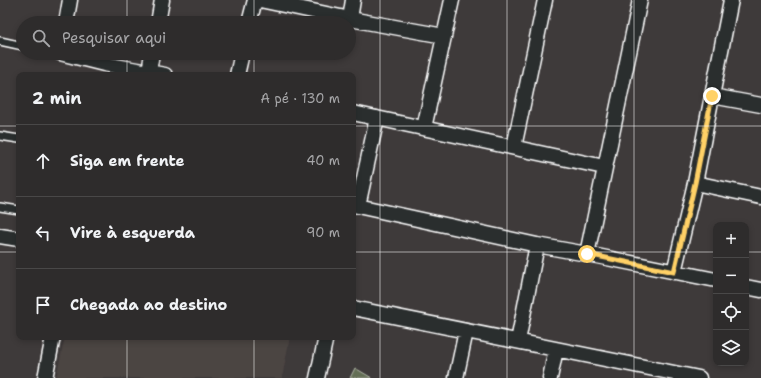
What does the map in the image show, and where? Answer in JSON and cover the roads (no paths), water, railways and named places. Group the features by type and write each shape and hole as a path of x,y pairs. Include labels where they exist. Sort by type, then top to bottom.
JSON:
{"street":[{"path":"67,16 70,0"},
{"path":"159,16 162,0"},
{"path":"251,16 254,0"},
{"path":"260,0 336,16"},
{"path":"350,16 353,0"},
{"path":"424,128 452,0"},
{"path":"514,147 545,0"},
{"path":"587,254 604,166 640,0"},
{"path":"674,272 695,183 732,0"},
{"path":"356,20 444,36"},
{"path":"77,60 103,70 149,72 151,60"},
{"path":"238,72 240,60"},
{"path":"712,96 761,105"},
{"path":"356,114 604,166"},
{"path":"377,118 356,205 537,245 713,279"},
{"path":"695,183 761,197"},
{"path":"0,236 16,239"},
{"path":"518,341 537,245"},
{"path":"749,288 761,290"},
{"path":"356,309 556,349 643,373 699,378"},
{"path":"456,378 466,331"},
{"path":"45,378 52,340"},
{"path":"318,378 325,340"},
{"path":"550,378 556,349"}],"lane":[{"path":"0,41 16,44"},
{"path":"0,136 16,139"},
{"path":"0,207 16,210"}]}
